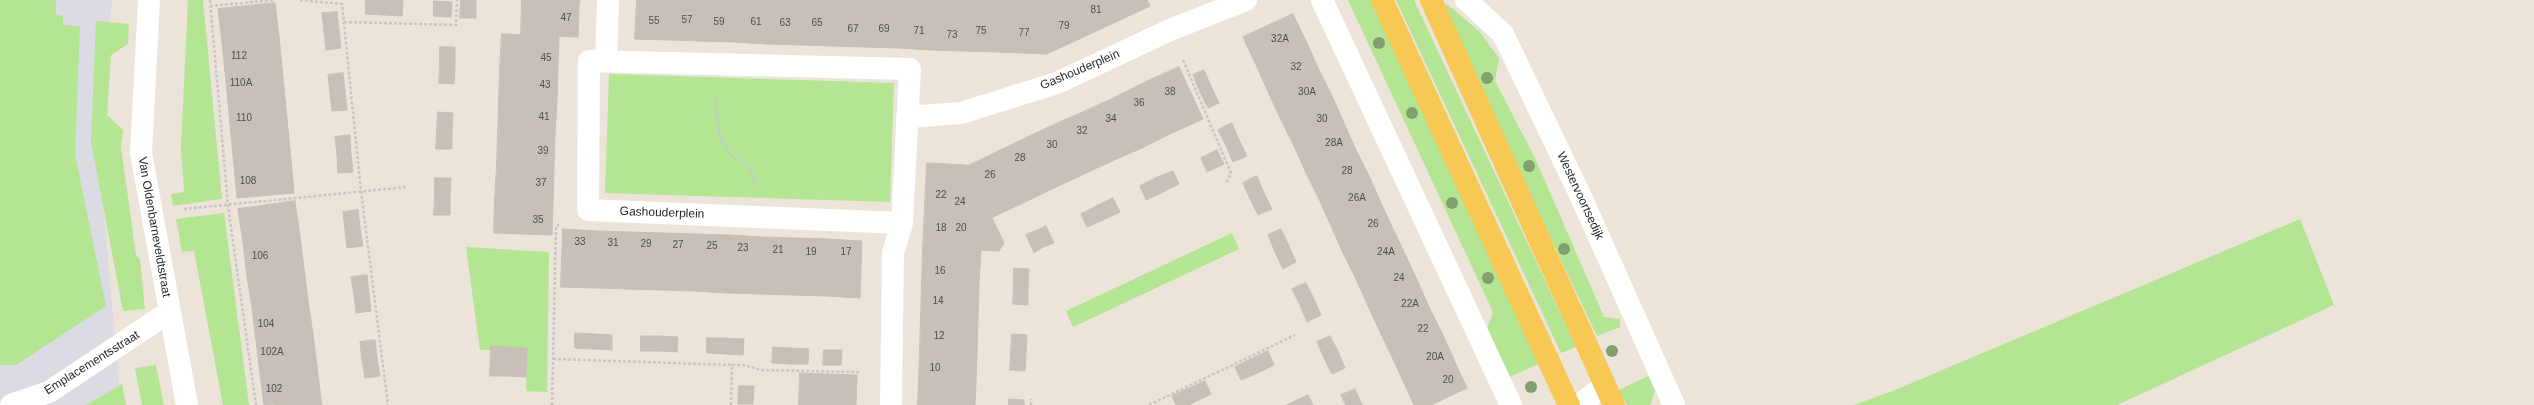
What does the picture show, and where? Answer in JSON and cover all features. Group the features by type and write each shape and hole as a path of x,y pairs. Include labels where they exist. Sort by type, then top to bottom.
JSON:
{"main road":[{"path":"1382,0 1569,405"},
{"path":"1431,0 1609,395"}],"street":[{"name":"Van Oldenbarneveldtstraat","path":"149,0 141,153 187,405"},
{"path":"606,61 608,0"},
{"name":"Gashouderplein","path":"907,117 961,113 1057,82 1170,30 1246,0"},
{"path":"1322,0 1511,405"},
{"name":"Westervoortsedijk","path":"1466,0 1503,34 1582,199 1674,405"},
{"path":"588,210 589,61 910,70 902,223 893,253 892,372 890,405"},
{"name":"Gashouderplein","path":"588,210 902,223"},
{"name":"Emplacementsstraat","path":"11,405 49,392 169,312"},
{"path":"1579,405 1609,395"}],"path":[{"path":"210,0 228,206 256,405"},
{"path":"210,6 274,0"},
{"path":"300,0 342,4 361,191 388,405"},
{"path":"344,22 456,25 457,0"},
{"path":"1170,30 1231,173 1226,183"},
{"path":"713,64 721,135 729,153 748,165 754,175 756,217"},
{"path":"152,211 228,206 406,187"},
{"path":"552,405 556,226 588,210"},
{"path":"1149,405 1295,335"},
{"path":"553,359 744,365 761,370 892,372"},
{"path":"731,405 732,365"},
{"path":"1031,399 1031,405"}],"shaded area":[{"path":"0,0 112,0 98,147 121,405 0,405"}],"green space":[{"path":"0,0 56,0 56,15 63,16 63,25 80,26 75,154 106,306 16,365 0,365"},
{"path":"188,0 203,0 222,199 173,206 171,194 184,192 181,148"},
{"path":"1348,0 1371,0 1540,363 1510,377 1487,329 1493,312"},
{"path":"1396,0 1414,0 1576,347 1561,353"},
{"path":"1447,4 1479,31 1499,58 1495,81 1535,158 1604,317 1620,319 1620,327 1597,336 1443,9"},
{"path":"96,21 129,24 128,44 111,55 107,115 123,130 121,147 136,255 140,259 145,309 123,311 91,142"},
{"path":"609,74 894,83 890,202 605,193"},
{"path":"224,213 249,405 223,405 194,251 182,252 176,219"},
{"path":"2300,219 2334,305 2117,405 1854,405 1895,390"},
{"path":"1232,233 1239,249 1073,327 1066,311"},
{"path":"466,247 549,252 547,392 526,391 527,348 491,346 491,350 480,350"},
{"path":"156,365 164,405 142,405 135,368"},
{"path":"1648,376 1655,391 1650,405 1627,405 1619,390"},
{"path":"122,384 126,405 86,405"}],"building":[{"path":"366,0 385,0 384,15 366,14"},
{"path":"385,0 403,0 402,16 384,15"},
{"path":"461,0 476,0 476,18 460,18"},
{"path":"522,0 580,0 579,4 522,2"},
{"path":"637,0 670,0 668,40 635,39"},
{"path":"670,0 703,0 701,41 668,40"},
{"path":"703,0 735,0 734,42 701,41"},
{"path":"735,0 768,0 767,44 734,42"},
{"path":"768,0 801,0 800,45 767,44"},
{"path":"801,0 834,0 832,46 800,45"},
{"path":"834,0 867,0 865,47 832,46"},
{"path":"867,0 900,0 898,48 865,47"},
{"path":"900,0 933,0 931,50 898,48"},
{"path":"933,0 966,0 964,51 931,50"},
{"path":"966,0 999,0 997,52 964,51"},
{"path":"999,0 1036,0 1047,54 997,52"},
{"path":"1036,0 1074,0 1090,34 1047,54"},
{"path":"1074,0 1110,0 1120,20 1090,34"},
{"path":"1110,0 1147,0 1150,6 1120,20"},
{"path":"434,1 452,2 451,17 434,16"},
{"path":"522,2 579,4 578,37 521,35"},
{"path":"275,3 279,36 222,42 218,9"},
{"path":"337,12 339,30 324,32 322,13"},
{"path":"1293,14 1307,43 1257,67 1243,37"},
{"path":"339,30 341,48 326,50 324,32"},
{"path":"502,34 559,36 558,69 500,67"},
{"path":"279,36 282,67 225,72 222,42"},
{"path":"1307,43 1319,70 1269,94 1257,67"},
{"path":"440,47 455,47 455,66 440,65"},
{"path":"440,65 455,66 454,84 439,83"},
{"path":"282,67 285,98 228,103 225,72"},
{"path":"500,67 558,69 557,102 499,100"},
{"path":"1179,67 1203,119 1172,133 1148,81"},
{"path":"1204,70 1211,86 1200,92 1193,75"},
{"path":"1319,70 1332,96 1281,120 1269,94"},
{"path":"343,73 345,91 330,93 328,75"},
{"path":"1148,81 1172,133 1142,148 1118,96"},
{"path":"1211,86 1219,103 1208,108 1200,92"},
{"path":"345,91 347,110 332,111 330,93"},
{"path":"1118,96 1142,148 1112,161 1088,110"},
{"path":"1332,96 1344,123 1294,146 1281,120"},
{"path":"285,98 288,129 231,135 228,103"},
{"path":"499,100 557,102 555,135 498,133"},
{"path":"1088,110 1112,161 1082,175 1058,123"},
{"path":"438,112 453,113 452,131 437,130"},
{"path":"1058,123 1082,175 1052,189 1028,137"},
{"path":"1232,123 1239,140 1226,146 1218,130"},
{"path":"1344,123 1356,150 1306,173 1294,146"},
{"path":"288,129 291,160 234,166 231,135"},
{"path":"437,130 452,131 452,149 436,149"},
{"path":"498,133 555,135 554,168 497,165"},
{"path":"350,135 351,154 337,155 335,137"},
{"path":"1028,137 1052,189 1023,203 999,151"},
{"path":"1239,140 1247,156 1233,162 1226,146"},
{"path":"1217,150 1224,164 1207,172 1201,158"},
{"path":"1356,150 1369,176 1319,199 1306,173"},
{"path":"999,151 1023,203 991,218 968,166"},
{"path":"351,154 353,172 338,173 337,155"},
{"path":"291,160 294,193 237,198 234,166"},
{"path":"927,163 967,165 983,199 977,203 975,250 923,248"},
{"path":"497,165 554,168 553,200 495,199"},
{"path":"1173,171 1179,184 1163,192 1156,178"},
{"path":"1257,176 1264,193 1250,199 1243,183"},
{"path":"1369,176 1381,203 1331,226 1319,199"},
{"path":"435,178 451,178 450,197 435,196"},
{"path":"1156,178 1163,192 1146,200 1140,186"},
{"path":"1264,193 1272,209 1258,215 1250,199"},
{"path":"435,196 450,197 450,215 434,215"},
{"path":"1113,198 1120,212 1103,220 1097,206"},
{"path":"495,199 553,200 552,235 494,233"},
{"path":"983,199 1004,243 999,251 975,250 977,203"},
{"path":"295,201 300,236 243,243 238,209"},
{"path":"1381,203 1393,229 1343,253 1331,226"},
{"path":"1097,206 1103,220 1087,227 1081,214"},
{"path":"358,210 360,228 345,230 343,212"},
{"path":"1046,226 1054,243 1043,247 1036,231"},
{"path":"360,228 363,246 347,248 345,230"},
{"path":"563,229 597,231 596,288 561,287"},
{"path":"1281,229 1289,246 1275,252 1268,235"},
{"path":"1393,229 1406,256 1356,279 1343,253"},
{"path":"597,231 630,232 629,289 596,288"},
{"path":"1036,231 1043,247 1034,253 1026,235"},
{"path":"630,232 663,233 661,290 629,289"},
{"path":"663,233 696,234 694,291 661,290"},
{"path":"696,234 729,235 727,293 694,291"},
{"path":"729,235 762,237 760,294 727,293"},
{"path":"300,236 304,268 247,276 243,243"},
{"path":"762,237 795,238 793,295 760,294"},
{"path":"795,238 827,239 826,296 793,295"},
{"path":"827,239 862,241 860,298 826,296"},
{"path":"1289,246 1296,262 1283,269 1275,252"},
{"path":"923,248 981,251 979,285 922,283"},
{"path":"1406,256 1418,282 1368,306 1356,279"},
{"path":"304,268 308,301 252,308 247,276"},
{"path":"1014,268 1029,269 1028,287 1014,286"},
{"path":"367,275 369,293 354,295 351,277"},
{"path":"1418,282 1430,309 1380,332 1368,306"},
{"path":"922,283 979,285 978,318 921,316"},
{"path":"1306,283 1314,299 1300,305 1292,289"},
{"path":"1014,286 1028,287 1028,305 1013,304"},
{"path":"369,293 371,311 356,313 354,295"},
{"path":"1314,299 1321,315 1307,322 1300,305"},
{"path":"308,301 313,334 256,341 252,308"},
{"path":"1430,309 1443,335 1393,359 1380,332"},
{"path":"921,316 978,318 977,351 920,348"},
{"path":"575,333 594,334 593,349 575,348"},
{"path":"313,334 317,366 260,374 256,341"},
{"path":"594,334 612,335 612,350 593,349"},
{"path":"1012,334 1027,335 1026,353 1011,352"},
{"path":"1443,335 1455,362 1405,385 1393,359"},
{"path":"641,336 660,336 659,351 641,351"},
{"path":"660,336 678,337 677,352 659,351"},
{"path":"1330,336 1338,351 1324,358 1317,342"},
{"path":"707,338 725,338 725,354 707,353"},
{"path":"725,338 744,339 743,355 725,354"},
{"path":"375,340 377,358 362,360 360,342"},
{"path":"491,346 509,347 508,376 490,376"},
{"path":"509,347 527,348 526,377 508,376"},
{"path":"773,347 791,348 790,364 772,363"},
{"path":"791,348 809,349 808,364 790,364"},
{"path":"920,348 977,351 976,383 919,382"},
{"path":"824,350 842,350 841,365 823,365"},
{"path":"1268,351 1274,365 1258,373 1251,359"},
{"path":"1338,351 1345,368 1332,374 1324,358"},
{"path":"1011,352 1026,353 1025,371 1010,370"},
{"path":"377,358 380,376 365,378 362,360"},
{"path":"1251,359 1258,373 1241,380 1235,367"},
{"path":"1455,362 1467,388 1431,405 1414,405 1405,385"},
{"path":"317,366 321,399 264,405 260,374"},
{"path":"800,373 857,375 856,405 799,405"},
{"path":"1205,381 1211,394 1195,402 1188,389"},
{"path":"919,382 976,383 975,405 918,405"},
{"path":"739,386 754,386 753,404 738,404"},
{"path":"1188,389 1195,402 1189,405 1176,405 1172,396"},
{"path":"1355,389 1362,405 1346,405 1341,395"},
{"path":"1308,395 1313,405 1287,405"},
{"path":"321,399 322,405 275,405"},
{"path":"1009,399 1024,400 1024,405 1009,405"}]}
